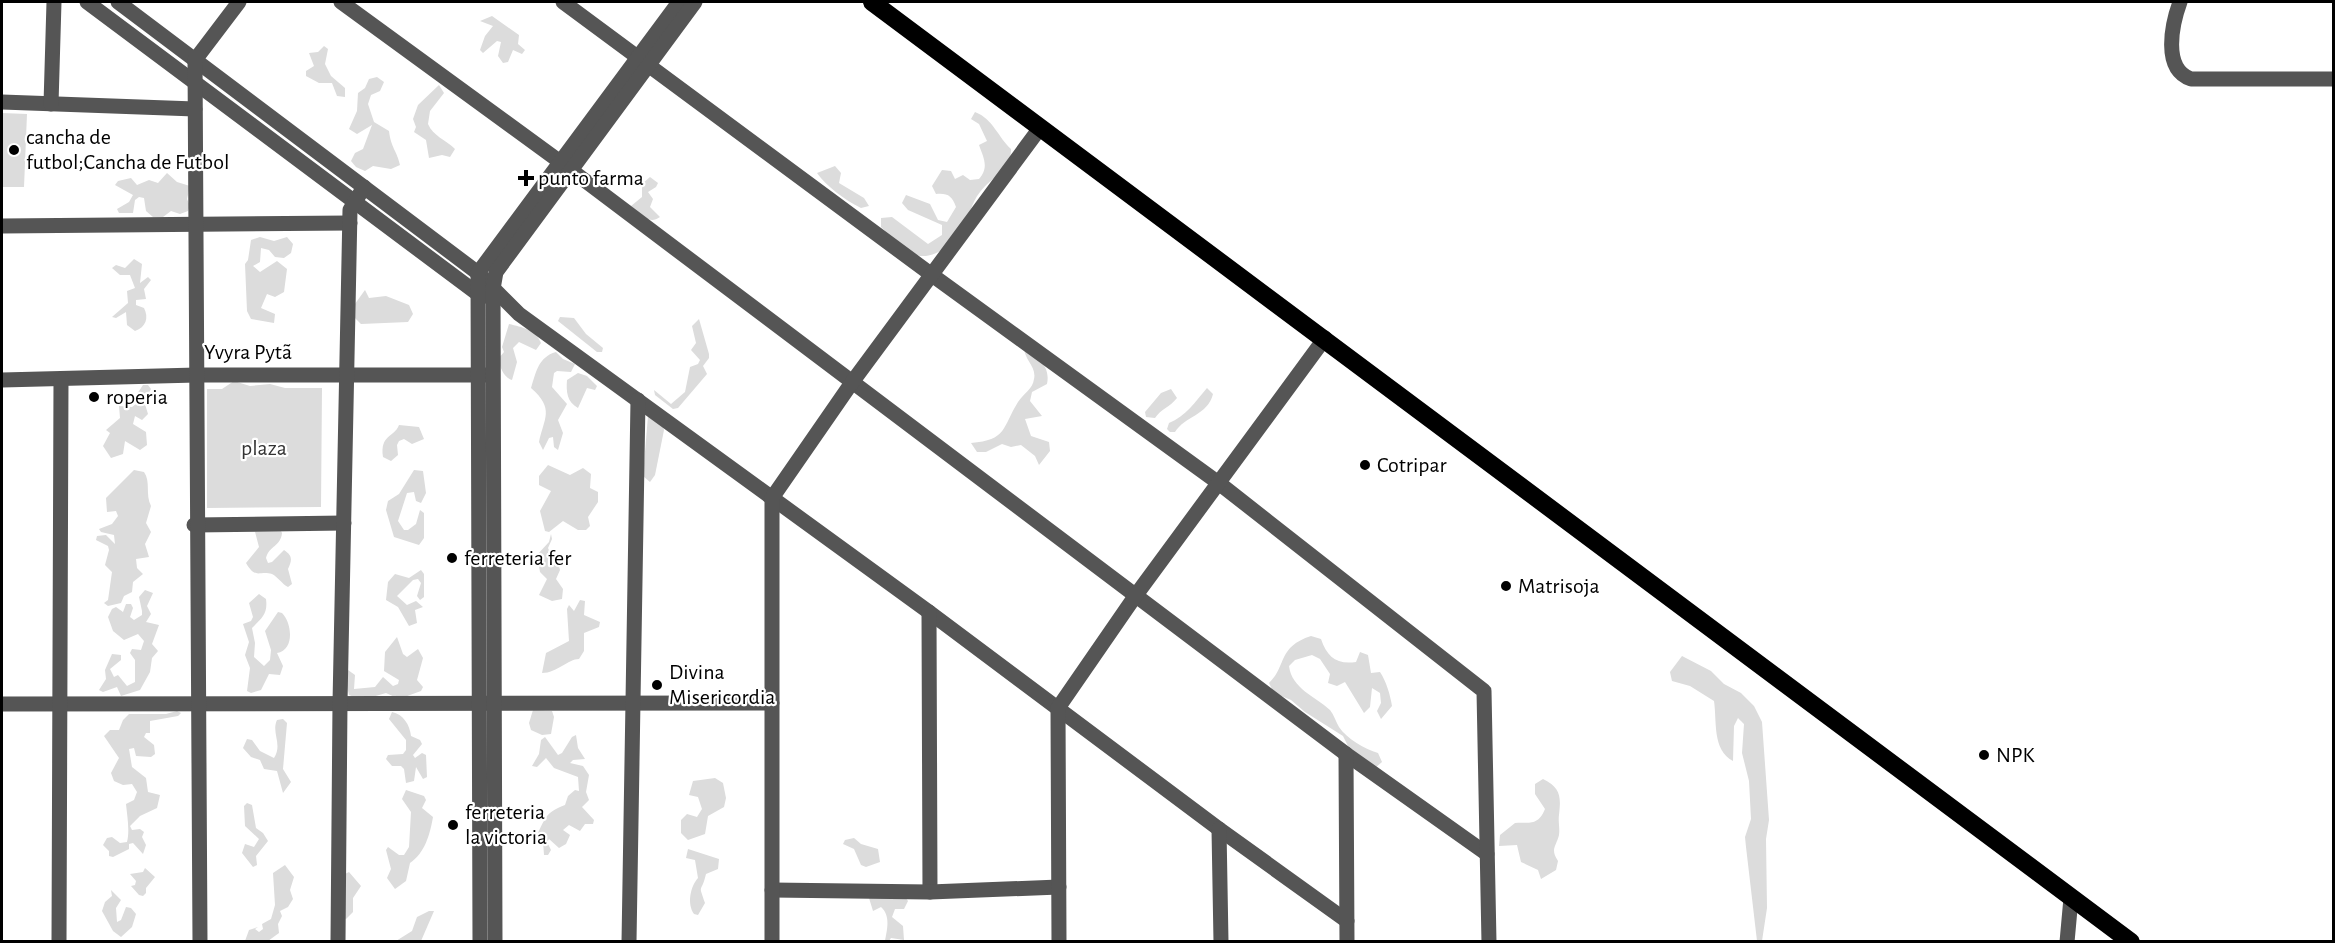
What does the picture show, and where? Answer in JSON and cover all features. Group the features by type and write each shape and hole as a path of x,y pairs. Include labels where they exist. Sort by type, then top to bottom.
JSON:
{"highway":[{"path":"872,2 2131,942"}],"street":[{"path":"51,104 54,2"},
{"path":"87,2 494,308 519,314"},
{"path":"118,2 478,273 519,314 929,612 1219,829 1347,921"},
{"path":"200,942 195,60 239,2"},
{"path":"341,2 853,381 1346,754 1487,854"},
{"path":"563,2 932,275 1220,484 1484,691 1489,942"},
{"path":"643,61 679,2"},
{"path":"495,942 489,704 486,375 478,273 564,166 643,61 695,2"},
{"path":"2180,2 2173,20 2173,63 2184,76 2191,79 2334,79"},
{"path":"2,102 195,109"},
{"path":"772,942 772,498 853,381 1040,128"},
{"path":"486,375 496,272 564,166"},
{"path":"338,942 340,703 350,210 364,187"},
{"path":"2,226 350,223"},
{"path":"1059,942 1058,708 1136,596 1325,338"},
{"name":"Yvyra Pytã","path":"2,380 196,375 486,375"},
{"path":"59,942 58,704 61,379"},
{"path":"629,942 638,400"},
{"path":"196,525 344,524"},
{"path":"929,612 930,892"},
{"path":"2,704 772,703"},
{"path":"480,942 489,704"},
{"path":"1346,754 1347,942"},
{"path":"1219,829 1221,942"},
{"path":"772,890 930,892 1059,887"},
{"path":"2070,940 2071,898"}],"green space":[{"path":"492,16 519,35 518,44 525,50 522,54 513,50 508,62 503,63 498,56 501,42 497,41 483,53 480,50 485,36 493,26 480,21"},
{"path":"324,46 328,49 325,64 331,76 345,88 345,97 337,96 332,83 319,83 306,76 306,71 314,66 309,53 318,52"},
{"path":"377,77 384,82 380,91 371,95 368,104 374,122 389,131 400,165 391,169 373,166 365,171 356,167 351,161 355,153 363,149 372,125 357,134 349,129 357,111 358,93 365,88 369,79"},
{"path":"439,85 444,93 430,111 428,124 436,135 455,149 450,157 442,155 429,158 426,140 414,132 416,127 413,119 418,105"},
{"path":"975,112 991,124 1011,149 1008,163 980,192 962,229 952,242 932,255 916,255 908,252 881,227 881,218 892,217 928,244 942,235 942,225 908,210 902,203 906,195 930,204 938,220 947,222 956,207 949,196 936,194 932,186 942,170 951,171 955,179 963,175 970,180 979,179 982,175 985,163 979,145 987,141 979,124 971,119"},
{"name":"cancha de futbol;Cancha de Futbol","path":"2,113 27,114 24,187 2,187"},
{"path":"835,166 841,173 839,183 864,198 869,206 861,208 849,201 831,188 817,173"},
{"path":"167,173 177,182 190,186 187,199 190,206 188,211 180,214 171,211 163,217 153,217 146,211 144,198 139,197 135,200 133,213 119,213 117,209 129,202 133,195 115,185 118,181 131,178 137,185 149,180 158,183"},
{"path":"650,177 658,183 648,192 653,199 650,207 660,217 652,220 631,206 642,197 642,184"},
{"path":"260,237 274,241 287,237 293,244 291,253 284,258 275,257 269,250 261,248 260,262 253,266 260,272 277,261 287,269 284,292 275,297 267,294 261,308 275,314 274,323 251,319 247,311 245,264 248,260 251,240"},
{"path":"134,259 142,264 140,283 148,277 151,280 144,289 146,299 136,300 136,305 144,308 146,319 144,325 135,331 127,325 126,312 116,318 112,317 128,303 127,291 135,288 130,275 120,275 112,268 116,265 125,268"},
{"path":"365,290 369,298 386,296 409,305 413,314 408,322 361,324 354,317 352,308"},
{"path":"560,317 574,318 586,334 603,348 602,352 597,352 558,321"},
{"path":"699,319 709,354 703,366 707,374 678,408 673,409 655,395 654,390 671,404 685,392 690,367 698,364 700,360 691,350 696,343 692,326"},
{"path":"509,324 532,332 541,343 536,350 519,342 513,348 517,362 512,380 501,369 498,359 504,352 502,347"},
{"path":"1024,345 1045,366 1048,377 1047,384 1032,392 1030,401 1042,416 1025,419 1031,436 1049,442 1050,451 1039,465 1035,456 1021,445 1011,447 1002,444 986,452 977,452 971,443 997,436 1006,426 1018,402 1032,386 1034,374"},
{"path":"556,352 563,359 575,364 571,372 557,371 554,373 552,387 567,404 558,420 563,433 558,450 554,447 553,437 549,438 543,450 539,442 545,420 545,408 543,402 531,388 541,362"},
{"path":"578,373 587,376 597,386 595,390 587,388 578,408 569,400 567,380"},
{"name":"plaza","path":"234,381 250,386 270,384 285,388 322,388 321,507 207,508 207,389 222,389"},
{"path":"143,385 148,385 151,389 144,401 148,414 142,420 135,416 133,424 146,432 147,445 140,450 125,441 123,454 111,458 103,446 110,433 106,430 120,418 119,406 132,407 136,404 137,394"},
{"path":"1207,388 1213,394 1206,407 1184,422 1175,432 1170,432 1167,429 1169,423 1185,413"},
{"path":"1171,389 1177,398 1155,418 1146,417 1145,412 1161,393"},
{"path":"648,416 663,426 664,430 655,475 650,482 643,476"},
{"path":"399,425 419,427 424,439 412,444 404,439 399,441 398,455 391,461 383,457 384,444"},
{"path":"548,465 570,475 583,468 591,474 590,488 598,492 598,502 588,517 590,526 586,530 578,530 563,521 549,532 545,531 540,511 551,491 539,485 539,476"},
{"path":"134,470 144,472 147,480 151,506 146,523 151,532 145,544 149,557 136,559 137,568 143,574 133,582 132,592 124,596 121,603 108,606 104,603 108,600 112,572 105,565 109,550 108,546 96,540 97,536 106,535 115,544 114,535 101,532 99,529 112,524 118,516 116,511 107,512 106,498"},
{"path":"414,470 423,471 426,493 421,503 416,501 414,492 407,493 398,521 404,530 408,530 416,524 420,510 424,513 424,538 419,545 394,537 386,510 388,501 399,494"},
{"path":"254,528 280,529 281,537 266,558 268,563 284,550 289,554 291,561 288,569 292,584 288,587 272,574 255,573 246,563 259,547"},
{"path":"551,534 552,539 548,548 555,564 559,566 560,570 556,579 563,589 562,599 552,601 539,595 547,579 540,572 537,555 549,542"},
{"path":"421,570 424,574 424,597 420,600 417,596 421,583 418,579 413,580 397,596 407,605 416,601 423,607 415,610 417,623 409,626 398,607 386,600 388,582 395,574 409,578"},
{"path":"145,590 153,593 147,606 151,614 146,622 159,625 152,644 158,651 152,658 150,672 140,690 121,696 117,687 103,692 99,690 106,679 105,670 112,654 121,655 121,660 110,669 114,677 118,675 127,686 135,682 135,660 130,653 132,649 141,650 144,641 138,634 124,640 113,631 108,617 112,609 116,607 123,612 126,604 131,604 133,608 130,617 134,620 142,615 139,597"},
{"path":"259,594 266,599 266,608 252,628 255,643 254,657 264,666 270,660 271,650 265,631 278,612 282,613 288,623 290,636 287,647 277,653 283,666 280,675 269,674 261,690 251,693 247,691 250,668 245,655 249,642 243,624 251,621 253,617 249,603"},
{"path":"580,600 585,601 584,615 600,622 599,627 584,633 584,651 579,659 553,671 542,673 546,653 569,641 567,609 569,605 574,611"},
{"path":"1311,636 1321,639 1326,651 1338,661 1356,662 1360,652 1368,655 1371,673 1380,672 1384,679 1392,706 1381,719 1377,711 1381,703 1380,693 1372,688 1370,707 1364,713 1345,682 1337,686 1328,683 1330,674 1320,659 1312,655 1295,660 1289,666 1299,686 1330,710 1347,736 1378,753 1382,762 1375,768 1352,754 1343,736 1305,712 1291,700 1274,693 1269,683 1275,677 1288,651 1300,640"},
{"path":"397,637 403,654 407,657 418,649 423,658 417,680 423,687 421,691 399,699 386,693 362,700 349,695 348,670 355,675 354,689 375,687 383,677 393,686 398,684 399,680 384,671 385,652"},
{"path":"1682,656 1711,671 1724,684 1741,693 1754,706 1762,722 1769,820 1766,839 1767,908 1762,941 1757,941 1745,837 1751,819 1749,781 1742,753 1744,724 1738,718 1734,726 1733,761 1726,756 1719,742 1714,701 1690,686 1672,681 1670,672"},
{"path":"533,710 552,711 554,717 551,734 542,735 531,730 529,723"},
{"path":"177,711 181,713 178,716 150,721 150,733 146,733 144,737 154,745 155,754 151,757 136,756 134,748 129,749 132,767 146,778 148,792 160,795 157,808 140,816 130,826 132,830 140,829 144,832 142,837 146,845 143,854 133,843 129,844 129,849 113,857 109,856 109,851 103,845 107,838 112,837 120,843 127,842 126,804 134,800 137,792 132,784 123,785 114,781 111,773 119,758 104,736 110,730 119,730 123,720 129,714 166,714"},
{"path":"392,712 403,718 411,736 420,740 422,744 413,755 415,758 422,753 426,755 427,777 423,779 416,767 414,781 406,783 404,769 401,766 392,766 386,759 388,755 403,754 406,750 406,740 389,719"},
{"path":"283,719 287,723 283,769 291,782 283,793 277,771 264,769 260,760 251,757 243,748 247,739 252,740 260,751 274,758 277,748 275,729 277,720"},
{"path":"576,735 578,748 585,759 573,760 570,763 583,766 589,775 586,792 589,800 582,807 594,820 593,824 585,824 580,831 569,825 563,830 570,835 566,844 559,848 549,839 547,842 551,850 548,855 544,855 543,841 538,833 548,815 565,805 568,796 575,790 579,791 578,777 554,768 546,758 537,767 532,766 539,754 541,740 545,737 558,755"},
{"path":"715,778 723,783 726,798 724,807 708,816 705,834 688,840 681,833 681,820 687,814 697,817 702,809 698,797 689,795 693,781"},
{"path":"1543,779 1556,790 1560,803 1559,835 1554,848 1558,861 1556,870 1541,879 1538,870 1521,862 1517,845 1499,846 1500,835 1515,823 1536,821 1542,814 1545,809 1535,794 1535,784"},
{"path":"406,790 424,796 426,800 422,808 433,817 426,843 410,863 406,881 395,889 387,878 391,869 386,850 388,847 399,855 404,855 409,847 411,812 402,799"},
{"path":"247,803 252,805 256,828 268,841 256,856 257,865 253,867 242,853 245,844 254,847 259,839 245,826 244,806"},
{"path":"854,838 861,844 878,849 880,862 866,867 861,865 854,849 843,844 845,840"},
{"path":"688,849 719,859 718,869 706,874 701,890 705,903 698,915 694,914 690,901 691,891 698,878 695,860 686,858"},
{"path":"285,865 294,877 290,890 293,899 288,907 280,911 282,916 278,924 279,933 268,941 245,941 249,930 258,927 255,929 259,932 263,929 262,924 271,919 275,905 273,873"},
{"path":"145,868 155,877 143,896 131,886 135,885 136,881 130,874 143,872"},
{"path":"349,872 361,886 353,898 353,912 346,919 342,917 345,874"},
{"path":"111,890 121,900 116,908 117,922 121,920 126,907 131,908 136,914 132,927 121,937 113,931 102,911 105,902 112,896"},
{"path":"905,897 908,901 904,909 895,909 892,917 903,926 904,940 891,938 885,941 888,923 886,915 881,907 873,911 869,898"},
{"path":"434,911 421,941 396,941 412,931 417,917"}],"place":[{"name":"cancha de futbol;Cancha de Futbol","path":"14,150"},
{"name":"punto farma","path":"526,178"},
{"name":"roperia","path":"94,397"},
{"name":"Cotripar","path":"1365,465"},
{"name":"ferreteria fer","path":"452,558"},
{"name":"Matrisoja","path":"1506,586"},
{"name":"Divina Misericordia","path":"657,685"},
{"name":"NPK","path":"1984,755"},
{"name":"ferreteria la victoria","path":"453,825"}]}
